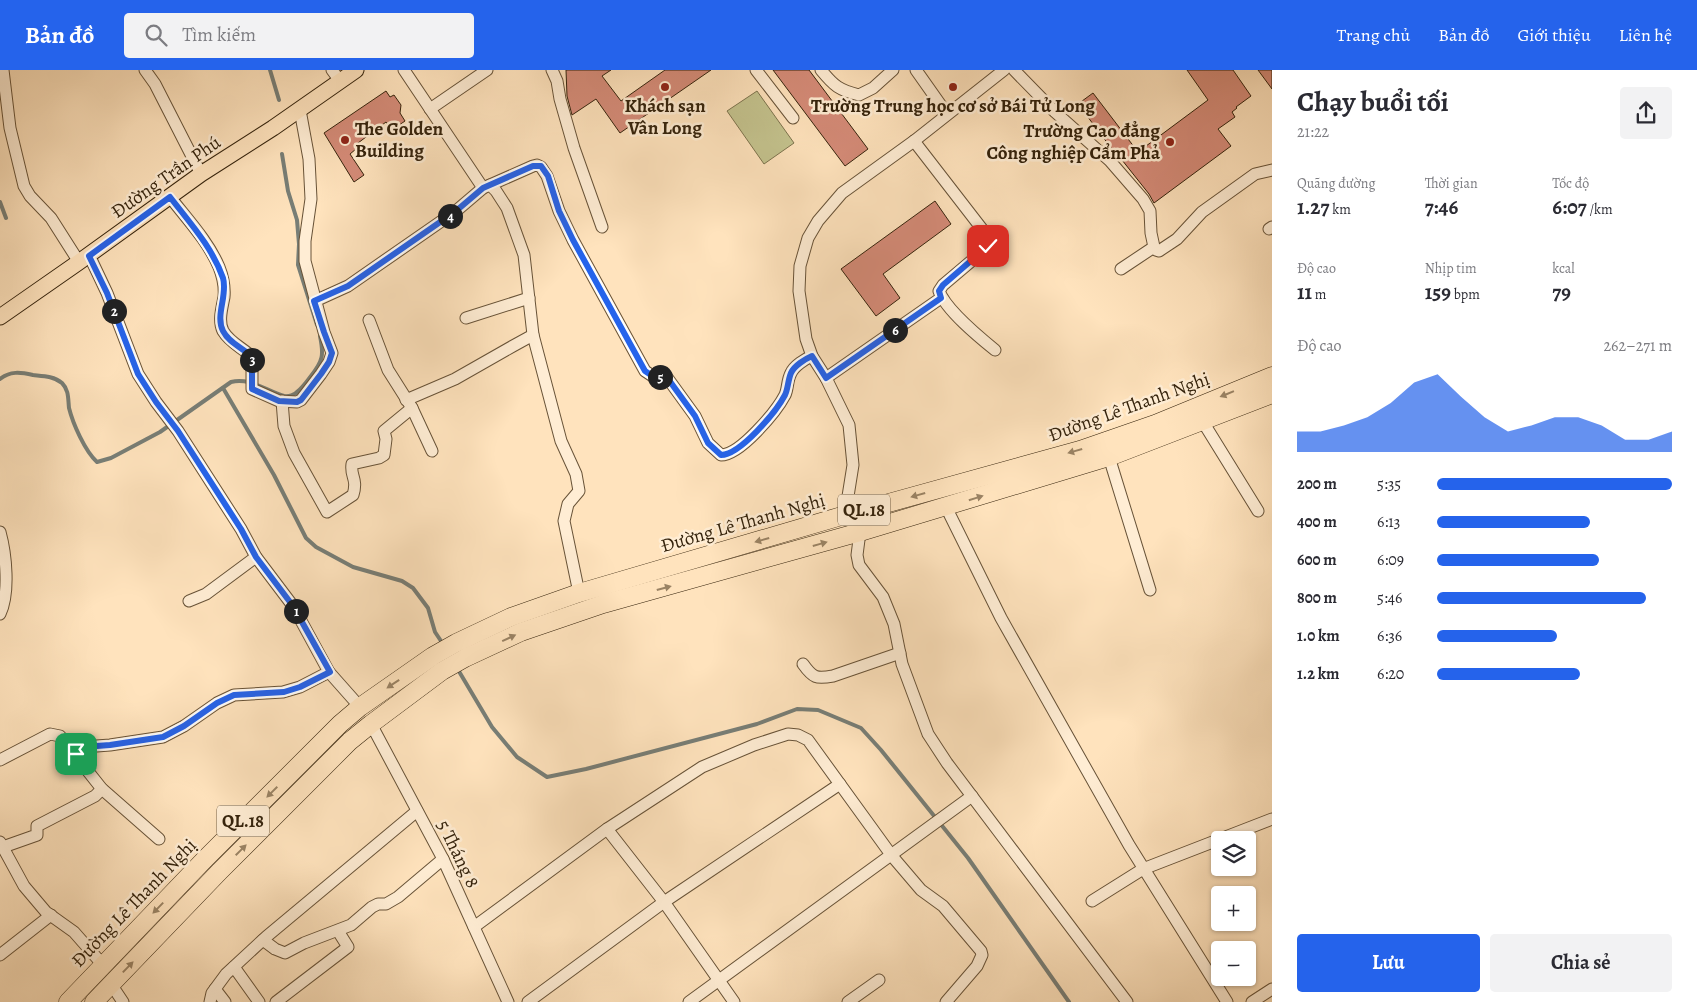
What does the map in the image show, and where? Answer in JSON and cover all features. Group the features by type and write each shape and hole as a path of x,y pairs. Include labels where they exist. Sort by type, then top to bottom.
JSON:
{"highway":[{"name":"Đường Lê Thanh Nghị","path":"460,651 511,616 579,593 845,515 1080,450 1155,424 1272,376"},
{"name":"Đường Lê Thanh Nghị","path":"460,651 604,604 698,579 1109,458 1272,394"},
{"path":"693,560 698,579"},
{"name":"QL.18","path":"94,1002 219,872 350,741 437,664 460,651"},
{"name":"Đường Lê Thanh Nghị","path":"68,1002 205,859 340,724 360,707 437,664"},
{"path":"205,859 219,872"}],"main road":[{"name":"Đường Trần Phú","path":"0,316 84,259 201,174 300,110 336,76 356,70"}],"street":[{"path":"3,70 10,128 24,186 30,196 51,218 84,259 107,293 138,374 168,420 178,431 241,529 256,557 293,606 330,672 360,707"},
{"path":"145,70 155,84 201,174"},
{"path":"404,70 487,187 496,191 508,208 524,255 534,336 561,441 576,474 578,483 579,492 568,504 564,521 579,593"},
{"path":"430,109 487,70"},
{"path":"552,70 557,81 560,99 574,148 602,227"},
{"path":"756,70 793,118"},
{"path":"821,70 833,85 859,95 873,88 892,70"},
{"path":"916,70 947,114"},
{"path":"845,515 853,465 849,425 826,378 812,356 806,339 799,291 800,266 808,238 818,221 842,193 914,141 1004,70"},
{"path":"1014,70 1055,112 1110,161 1143,199 1150,211 1154,247 1156,250 1159,251 1167,247 1202,212 1255,174 1272,170"},
{"path":"170,197 207,246 218,265 224,281 224,297 220,311 223,331 233,343 252,357 252,385 282,401 292,403 301,400 329,362 332,353 314,301 305,261 305,242 311,199 309,159 300,110"},
{"path":"914,141 989,238 990,243 988,246 943,285 939,291 941,298 995,350"},
{"path":"314,301 348,286 456,211 487,187 538,165 548,176 559,211 573,240 645,371 654,377 666,376 695,416 708,443 721,455 728,455 771,418 786,394 791,372 805,358 812,356"},
{"path":"1121,269 1154,247"},
{"path":"466,318 529,298"},
{"path":"826,378 941,298"},
{"path":"368,320 388,370 409,404 432,451"},
{"path":"282,401 284,426 294,453 327,512 353,495 356,484 351,468 352,464 379,458 384,455 386,439 384,431 409,404 534,336"},
{"path":"1203,422 1258,511"},
{"path":"1109,458 1150,590"},
{"path":"946,507 1001,618 1143,868 1227,1002"},
{"path":"0,532 6,578 3,608 0,614"},
{"path":"860,532 857,555 859,565 883,597 894,624 902,664 928,734 947,763 1127,1002"},
{"path":"189,601 206,594 256,557"},
{"path":"803,664 810,674 822,678 900,653"},
{"path":"70,748 110,745 163,737 184,726 217,703 234,695 284,692 300,687 330,672"},
{"name":"5 Tháng 8","path":"371,724 443,859 508,1002"},
{"path":"0,760 50,734 60,736 102,789 159,839"},
{"path":"474,926 607,829 702,767 754,745 788,734 798,734 808,740 892,856 921,890 943,906 981,951 982,955 977,966 946,1002"},
{"path":"528,1002 664,902 840,784"},
{"path":"102,789 95,796 37,826 38,835 1,844 24,886 51,915 74,932 103,965"},
{"path":"688,1002 720,981 972,796"},
{"path":"210,1002 215,989 234,967 263,940 417,812"},
{"path":"1092,901 1143,868 1272,819"},
{"path":"607,829 664,902 734,1002"},
{"path":"263,940 275,950 284,953 304,943 338,931 351,925 378,904 386,904 398,897 443,859"},
{"path":"0,956 51,915"},
{"path":"276,1002 348,947 338,931"},
{"path":"234,967 259,1002"},
{"path":"848,1002 879,980"},
{"path":"111,984 123,1002"},
{"path":"215,989 225,1002"},
{"path":"1252,1002 1272,989"}],"shaded area":[{"path":"757,91 794,143 764,164 727,111"}],"building":[{"path":"566,70 611,70 602,76 621,101 665,70 711,70 620,133 596,99 572,115 567,96"},
{"path":"773,70 809,70 868,149 845,166"},
{"path":"1187,70 1233,70 1251,96 1232,112 1235,117 1218,129 1231,146 1154,203 1149,194 1121,161 1078,104 1093,93 1138,152 1208,100"},
{"path":"1258,70 1272,70 1272,89"},
{"name":"The Golden Building","path":"386,91 390,97 394,95 401,105 400,113 405,121 392,130 386,122 354,146 356,149 350,154 364,175 354,182 324,133"},
{"path":"935,201 951,224 883,274 900,298 876,316 841,269"}],"waterway":[{"path":"270,70 279,100"},
{"path":"282,154 288,191 297,220 298,265 317,325"},
{"path":"0,202 6,218"},
{"path":"0,379 11,373 19,373 44,376 62,383 67,392 69,408 76,429 88,451 97,462 111,458 160,432 231,382 245,381 284,396 295,394 315,371 322,358 320,336"},
{"path":"223,388 274,475 306,538 316,547 353,567 402,581 413,588 428,608 435,632 443,644"},
{"path":"457,668 492,727 517,757 547,777 586,769 757,724 797,709 818,710 861,728 968,858 1069,1002"}],"place":[{"name":"Khách sạn Vân Long","path":"665,87"},
{"name":"Trường Trung học cơ sở Bái Tử Long","path":"953,87"},
{"name":"The Golden Building","path":"345,140"},
{"name":"Trường Cao đẳng Công nghiệp Cẩm Phả","path":"1170,142"}],"route":[{"path":"76,754 70,748 110,745 163,737 184,726 217,703 234,695 284,692 300,687 330,672 293,606 256,557 241,529 178,431 168,420 138,374 107,293 89,256 170,197 207,246 218,265 224,281 224,297 220,311 223,331 233,343 252,357 252,389 279,401 292,403 301,400 329,362 332,353 314,301 348,286 456,211 483,188 533,166 541,166 548,176 559,211 573,240 645,371 654,377 666,376 695,416 708,443 721,455 728,455 771,418 786,394 791,372 805,358 812,356 826,378 941,298 939,291 943,285 988,246"}]}
